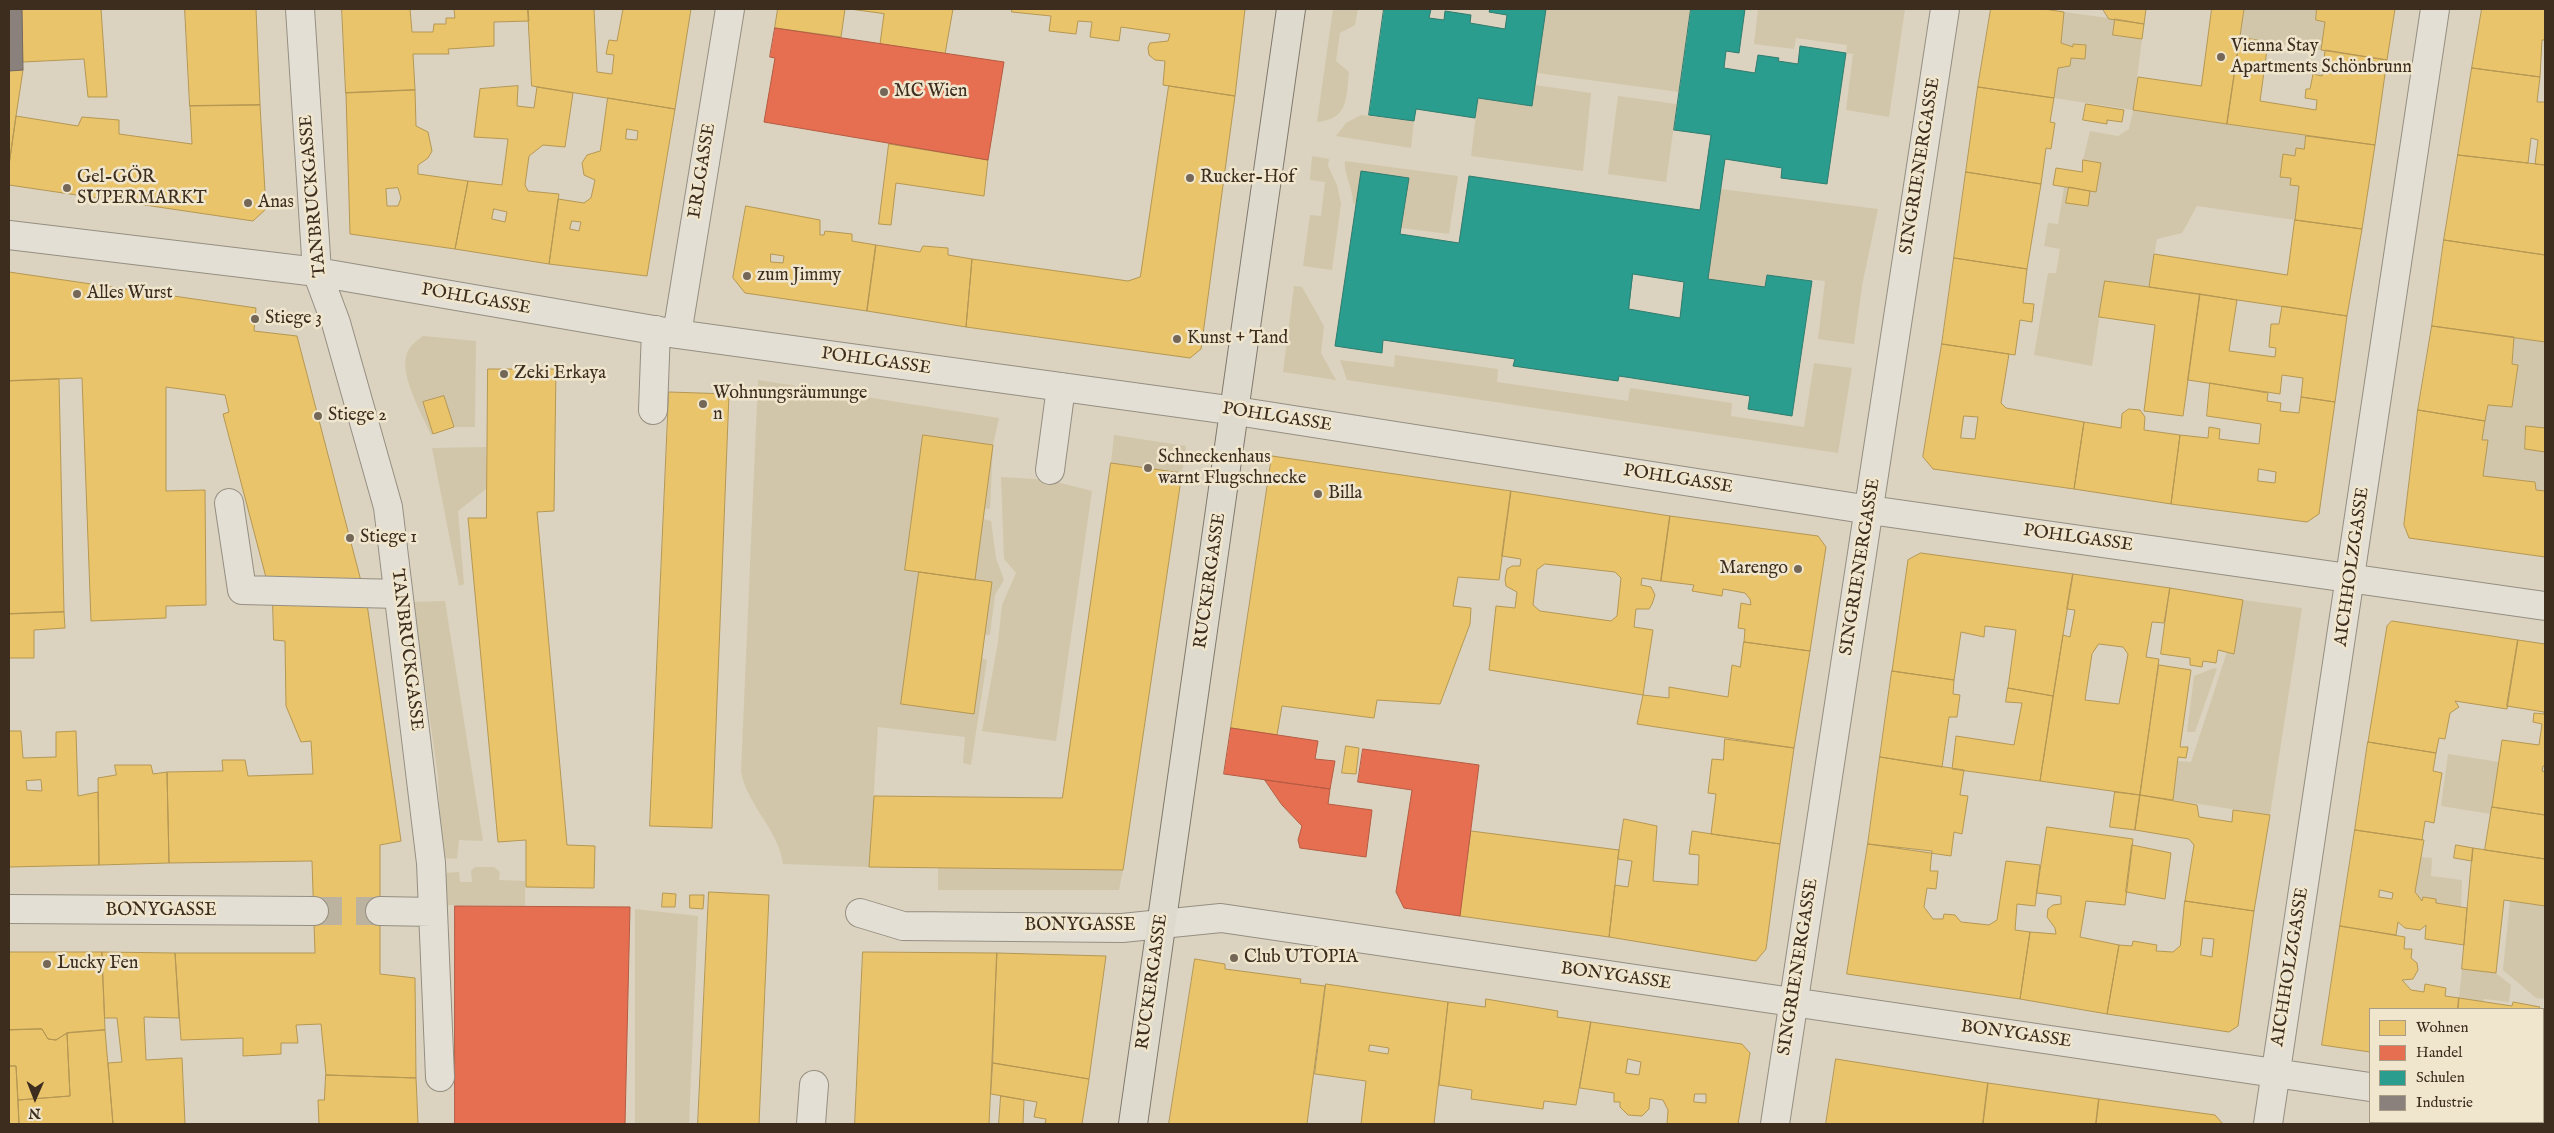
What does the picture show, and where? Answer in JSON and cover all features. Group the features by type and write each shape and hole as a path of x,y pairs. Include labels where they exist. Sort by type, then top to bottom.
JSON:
{"main road":[{"name":"RUCKERGASSE","path":"1134,1124 1292,9"}],"street":[{"name":"TANBRUCKGASSE","path":"300,9 317,272 336,324 388,506 422,777 433,912 440,1077"},
{"name":"ERLGASSE","path":"653,410 666,332 730,9"},
{"name":"SINGRIENERGASSE","path":"1775,1124 1945,9"},
{"name":"AICHHOLZGASSE","path":"2268,1124 2435,9"},
{"name":"POHLGASSE","path":"9,235 317,272 666,332 1236,411 1870,510 2545,606"},
{"path":"1050,470 1060,387"},
{"path":"229,503 242,590 398,594"},
{"name":"BONYGASSE","path":"9,909 314,911"},
{"path":"380,911 433,912"},
{"name":"BONYGASSE","path":"860,913 902,926 1122,928 1221,918 1793,1004 2369,1087"},
{"path":"811,1124 814,1084"}],"shaded area":[{"path":"1333,9 1358,9 1355,25 1340,33 1336,61 1349,72 1346,98 1344,106 1335,117 1317,122"},
{"path":"1546,9 1691,9 1679,92 1537,73"},
{"path":"1758,9 1905,9 1889,117 1846,110 1853,54 1846,53 1847,45 1796,38 1794,49 1754,44"},
{"path":"2244,9 2317,9 2316,20 2325,22 2321,50 2240,37"},
{"path":"2064,12 2115,19 2113,35 2142,39 2133,110 2054,98 2058,68 2070,66 2071,58 2085,59 2086,45 2074,44 2073,47 2061,43"},
{"path":"1535,85 1591,93 1583,171 1471,156 1478,98 1532,106"},
{"path":"1618,96 1677,104 1666,182 1608,174"},
{"path":"2133,110 2306,136 2304,149 2296,148 2295,156 2283,154 2280,176 2291,178 2290,185 2299,186 2295,220 2197,206 2182,233 2157,239 2149,287 2105,282 2092,366 2034,355 2048,273 2056,273 2060,249 2044,246 2048,223 2058,224 2064,187 2069,187 2066,202 2090,191 2096,191 2101,163 2083,160 2090,131 2118,136 2129,129"},
{"path":"1361,115 1414,121 1411,148 1336,136 1346,123"},
{"path":"1312,156 1329,159 1328,166 1337,185 1341,204 1332,270 1303,266 1310,215 1321,216 1325,182 1310,180"},
{"path":"1345,161 1458,176 1449,234 1401,228 1409,178 1356,204 1353,203 1345,170"},
{"path":"1721,189 1878,209 1862,286 1854,344 1818,339 1825,281 1767,275 1765,287 1708,279"},
{"path":"1294,286 1302,287 1324,326 1321,353 1336,380 1283,372"},
{"path":"423,336 476,341 475,427 454,427 444,397 423,402 433,434 431,435 413,396 405,366 408,351"},
{"path":"2514,337 2545,342 2545,428 2526,426 2525,448 2545,452 2545,491 2536,490 2535,482 2483,476 2488,441 2482,440 2488,405 2512,407 2518,366 2512,364"},
{"path":"1395,355 1498,369 1497,382 1628,401 1630,388 1732,403 1731,416 1804,427 1814,363 1852,368 1838,453 1347,380 1340,360 1394,367"},
{"path":"758,380 999,418 993,445 990,509 985,509 984,519 991,521 996,558 1004,580 995,595 990,635 985,635 982,658 987,660 971,765 963,763 965,737 878,727 869,867 783,864 776,840 750,796 741,772"},
{"path":"1114,435 1186,446 1182,473 1111,463"},
{"path":"486,447 486,489 458,511 464,584 459,586 432,448"},
{"path":"1001,477 1049,480 1092,491 1056,741 982,731 998,642 1002,605 1016,573 1004,559"},
{"path":"2243,600 2302,608 2270,815 2173,800 2178,761 2191,762 2227,652 2234,653"},
{"path":"445,601 483,841 459,840 457,859 442,858 438,776 413,602"},
{"path":"2214,668 2217,669 2195,732 2187,732 2194,676"},
{"path":"2448,754 2499,762 2491,814 2441,806"},
{"path":"2421,857 2432,858 2431,876 2462,880 2461,908 2436,903 2436,899 2423,897 2422,901 2415,892"},
{"path":"475,867 494,867 500,872 499,880 525,881 525,906 444,905 442,873 459,872 460,882 472,882 471,871"},
{"path":"938,867 1123,870 1119,890 938,890"},
{"path":"2510,900 2545,906 2545,999 2536,998 2503,970"},
{"path":"635,909 698,916 689,1124 635,1124"},
{"path":"2462,969 2496,973 2511,985 2509,1002 2484,999 2483,1002 2459,998"}],"building: Wohnen":[{"path":"22,9 101,9 107,97 88,97 84,59 23,62"},
{"path":"185,9 256,9 260,105 190,106"},
{"path":"342,9 410,9 412,32 433,32 434,24 446,24 446,18 455,18 454,9 528,9 529,21 494,22 494,46 448,49 449,54 413,54 415,90 346,93"},
{"path":"528,9 594,9 597,72 612,74 614,55 606,54 609,40 617,41 623,9 691,9 675,109 532,86"},
{"path":"778,9 845,9 841,37 775,28"},
{"path":"850,9 953,9 945,54 880,44 884,14"},
{"path":"1012,9 1245,9 1235,96 1163,85 1165,61 1155,60 1149,55 1148,48 1150,43 1168,41 1170,34 1121,27 1119,41 1090,37 1092,22 1078,21 1076,34 1049,31 1051,16 1012,12"},
{"path":"1991,9 2044,9 2064,12 2061,43 2073,47 2073,44 2086,45 2085,59 2071,58 2070,66 2058,68 2054,98 1978,87"},
{"path":"2103,9 2146,9 2144,24 2109,19"},
{"name":"Vienna Stay Apartments Schönbrunn","path":"2212,9 2244,9 2227,124 2133,110 2138,77 2201,86"},
{"path":"2317,9 2395,9 2387,60 2321,50 2325,22 2316,20"},
{"path":"2482,9 2545,9 2545,40 2542,40 2540,77 2472,68"},
{"path":"2115,19 2144,24 2142,39 2113,35"},
{"path":"2240,37 2268,42 2260,101 2316,110 2317,100 2305,98 2306,89 2310,89 2313,74 2322,76 2325,50 2387,60 2375,145 2227,124"},
{"path":"2472,68 2540,77 2537,102 2545,102 2545,165 2535,164 2538,140 2531,138 2528,163 2458,155"},
{"path":"23,70 16,116 9,165 9,71"},
{"path":"518,86 517,106 534,108 537,87 573,93 565,147 543,145 529,156 525,185 528,191 559,194 549,264 455,249 468,181 502,185 508,139 474,137 480,89","holes":["494,209 507,212 505,222 492,219"]},
{"name":"Rucker-Hof","path":"1169,86 1235,96 1201,349 1190,358 966,327 972,259 1128,281 1140,277"},
{"path":"1978,87 2054,98 2050,122 2055,123 2051,149 2046,148 2041,184 1966,172"},
{"path":"415,90 416,126 428,132 432,151 428,158 418,165 418,174 468,181 455,249 350,234 346,93","holes":["398,188 401,198 398,206 387,206 386,189"]},
{"path":"608,98 675,109 647,276 549,264 558,199 584,203 591,198 595,180 584,175 582,163 587,155 600,151","holes":["627,129 638,131 637,140 626,139","572,221 581,222 579,231 570,229"]},
{"path":"2086,104 2124,110 2122,122 2107,120 2107,124 2083,120"},
{"path":"260,105 266,209 253,221 9,185 9,165 16,116 78,126 82,117 119,120 119,134 192,144 190,106"},
{"path":"2306,136 2375,145 2362,229 2295,220 2299,186 2290,185 2291,178 2280,177 2283,154 2295,156 2296,148 2304,149"},
{"path":"889,144 988,160 984,196 896,183 891,225 879,224"},
{"path":"2458,155 2545,165 2545,255 2444,240"},
{"path":"2083,160 2101,163 2096,192 2053,185 2056,168 2082,172"},
{"path":"1966,172 2041,184 2027,269 1954,258"},
{"path":"2069,187 2090,191 2088,206 2066,203"},
{"path":"746,206 820,220 820,235 824,235 825,231 852,234 852,241 876,245 867,311 745,293 733,278","holes":["771,254 784,256 783,263 771,262"]},
{"path":"2295,220 2362,229 2347,316 2149,287 2154,254 2287,275"},
{"path":"2444,240 2545,255 2545,342 2432,326"},
{"path":"876,245 920,252 923,246 948,248 948,255 972,259 966,327 867,311"},
{"path":"1954,258 2027,269 2023,303 2034,304 2032,322 2020,320 2015,355 1942,344"},
{"path":"9,272 256,308 254,331 297,336 367,604 273,604 223,414 229,412 225,395 166,387 166,491 205,490 206,605 166,606 166,618 91,621 82,378 9,381"},
{"path":"2105,281 2200,294 2183,416 2144,411 2155,325 2099,317"},
{"path":"2200,294 2237,300 2229,351 2275,357 2276,348 2269,347 2271,324 2279,324 2282,306 2347,316 2335,402 2301,397 2303,378 2282,375 2280,394 2188,380"},
{"path":"2432,326 2514,337 2512,364 2518,365 2512,407 2488,405 2485,421 2418,410"},
{"path":"1942,344 2009,354 2001,403 2006,408 2084,422 2074,489 1933,469 1923,457","holes":["1964,416 1978,417 1975,439 1961,438"]},
{"path":"488,369 556,369 554,511 537,512 567,845 595,846 594,888 526,887 526,840 498,842 468,518 486,518"},
{"path":"59,379 64,612 9,614 9,381"},
{"path":"2210,383 2268,393 2267,401 2281,403 2280,411 2299,413 2301,397 2335,402 2319,514 2307,522 2171,504 2180,435 2208,438 2209,427 2220,429 2219,439 2259,444 2261,424 2207,416","holes":["2259,469 2276,472 2275,483 2258,481"]},
{"path":"669,392 729,394 712,828 650,826"},
{"path":"444,396 454,427 433,434 423,402"},
{"path":"2129,409 2140,410 2145,417 2144,430 2180,435 2171,504 2074,489 2084,422 2121,428 2122,414"},
{"path":"2418,410 2485,421 2482,440 2488,440 2483,476 2535,482 2536,490 2545,491 2545,557 2409,538 2404,525"},
{"path":"2526,426 2545,428 2545,452 2525,449"},
{"path":"923,435 993,445 975,580 905,570"},
{"path":"1272,456 1511,491 1499,580 1458,577 1453,606 1471,608 1470,624 1440,704 1377,700 1374,718 1282,706 1277,735 1231,728"},
{"path":"1111,463 1182,473 1123,870 869,867 874,796 1062,798"},
{"path":"1511,491 1670,516 1661,581 1642,578 1641,585 1651,587 1655,595 1649,609 1636,609 1634,627 1653,630 1643,695 1489,670 1496,606 1515,608 1517,592 1506,586 1505,579 1507,569 1512,566 1520,566 1521,559 1502,556","holes":["1545,564 1615,572 1621,578 1617,616 1611,621 1540,611 1533,605 1537,570"]},
{"path":"1670,516 1818,536 1826,547 1810,651 1744,642 1745,629 1738,628 1741,603 1751,605 1750,599 1745,593 1723,589 1722,596 1692,591 1694,585 1661,581"},
{"path":"1921,553 2073,574 2053,696 2008,688 2016,630 1985,626 1984,637 1961,632 1954,680 1892,671 1908,560"},
{"path":"919,572 992,582 974,714 901,704"},
{"path":"2073,574 2170,588 2164,623 2152,622 2146,657 2159,659 2140,795 2040,781 2063,635 2070,637 2075,610 2067,609","holes":["2099,644 2123,647 2128,654 2119,704 2085,700 2092,654"]},
{"path":"2170,588 2243,600 2234,654 2218,650 2216,663 2203,661 2202,667 2190,665 2190,658 2161,654"},
{"path":"273,604 367,604 401,841 380,845 380,974 415,978 416,1078 326,1075 321,1024 296,1025 298,1043 281,1043 281,1054 243,1056 243,1038 181,1040 175,953 315,953 312,861 169,863 167,772 223,771 222,760 245,760 248,776 313,774 311,741 301,742 286,706 285,641 274,640"},
{"path":"64,612 65,628 34,630 34,658 9,658 9,614"},
{"path":"2392,621 2518,640 2507,709 2455,701 2459,707 2450,713 2445,739 2439,738 2436,753 2368,742 2387,626"},
{"path":"2518,640 2545,644 2545,766 2543,766 2542,771 2545,772 2545,815 2492,807 2502,740 2539,745 2542,724 2533,722 2534,713 2544,714 2544,712 2507,706"},
{"path":"1744,642 1810,651 1794,748 1637,724 1643,695 1669,698 1669,687 1728,697 1732,665 1740,667"},
{"path":"2159,665 2191,670 2180,747 2188,747 2186,758 2178,757 2173,800 2140,795"},
{"path":"1892,671 1954,680 1953,694 1960,695 1957,717 1949,717 1942,767 1880,757"},
{"path":"2008,688 2053,696 2040,781 1952,769 1956,736 2014,745 2022,703 2006,702"},
{"path":"9,731 21,731 23,758 56,757 56,732 76,731 78,796 98,792 99,865 9,867","holes":["41,780 42,791 27,790 26,781"]},
{"path":"1725,739 1794,748 1780,844 1711,834 1716,794 1708,793 1712,759 1723,760"},
{"path":"2368,742 2436,753 2433,771 2442,773 2434,823 2425,821 2422,840 2355,830"},
{"path":"1346,746 1359,748 1356,774 1342,773"},
{"path":"1880,757 1964,770 1960,795 1968,796 1962,834 1954,832 1951,856 1868,844"},
{"path":"115,765 151,765 153,774 167,772 169,863 99,865 98,778 116,775"},
{"path":"2115,792 2140,795 2135,830 2110,827"},
{"path":"2140,795 2197,805 2199,817 2232,822 2233,810 2270,815 2254,911 2185,901 2194,845 2189,839 2135,830"},
{"path":"2492,807 2545,815 2545,859 2485,850"},
{"path":"1624,819 1657,826 1653,881 1698,885 1699,855 1689,854 1692,831 1780,844 1766,949 1756,961 1609,937 1615,885 1628,887 1632,861 1618,859"},
{"path":"2047,827 2133,839 2125,905 2086,901 2080,937 2119,945 2107,1014 2020,999 2030,932 2056,934 2055,928 2047,917 2048,909 2053,905 2061,904 2061,896 2037,893"},
{"path":"2355,830 2424,840 2415,892 2422,901 2423,897 2436,899 2436,903 2467,908 2464,945 2425,939 2426,925 2420,930 2405,928 2398,922 2396,935 2340,926","holes":["2380,890 2393,893 2392,899 2379,897"]},
{"path":"1471,831 1619,850 1609,937 1460,916"},
{"path":"1868,844 1932,851 1930,871 1938,871 1936,889 1927,888 1924,907 1933,919 1943,919 1944,914 1955,915 1961,922 1989,925 1997,920 2006,861 2040,865 2035,906 2017,904 2015,930 2030,932 2020,999 1847,974"},
{"path":"2132,845 2171,853 2165,899 2126,892"},
{"path":"2456,845 2473,848 2472,861 2454,858"},
{"path":"2473,848 2545,859 2545,906 2504,900 2496,973 2462,969"},
{"path":"709,892 769,895 759,1124 698,1124"},
{"path":"663,893 676,894 675,907 662,907"},
{"path":"690,895 704,895 703,909 690,908"},
{"path":"2185,901 2254,911 2238,1026 2229,1032 2107,1014 2119,945 2132,946 2133,941 2157,945 2156,951 2173,952 2180,946","holes":["2203,938 2214,939 2212,957 2201,955"]},
{"path":"2340,926 2405,937 2404,949 2412,949 2411,958 2417,963 2418,970 2413,979 2402,980 2411,990 2424,992 2425,984 2446,988 2445,996 2459,998 2458,1008 2369,1008 2369,1052 2322,1045"},
{"path":"9,952 102,952 105,1030 67,1033 56,1040 48,1039 42,1029 9,1030"},
{"path":"102,952 175,953 179,1018 144,1017 146,1060 182,1058 185,1124 113,1124 108,1063 122,1062 117,1018 105,1018"},
{"path":"863,952 997,953 989,1124 855,1124"},
{"path":"997,953 1106,956 1089,1079 993,1063"},
{"path":"1195,959 1225,964 1225,969 1301,979 1300,983 1325,986 1307,1124 1169,1124"},
{"path":"1326,984 1448,1002 1434,1124 1361,1124 1366,1081 1315,1074","holes":["1370,1045 1389,1048 1388,1054 1369,1051"]},
{"path":"2459,998 2512,1006 2513,1002 2540,1007 2540,1008 2458,1008"},
{"path":"1486,999 1558,1011 1557,1017 1591,1022 1576,1105 1544,1101 1543,1109 1471,1099 1472,1090 1439,1085 1448,1002 1485,1007"},
{"path":"2544,1012 2545,1012 2544,1078"},
{"path":"1591,1022 1742,1044 1750,1053 1738,1124 1667,1124 1668,1110 1663,1100 1650,1098 1649,1109 1642,1116 1628,1115 1620,1107 1620,1102 1614,1102 1614,1093 1580,1088","holes":["1628,1059 1641,1062 1639,1075 1626,1073","1695,1094 1706,1094 1706,1103 1694,1102"]},
{"path":"42,1029 48,1039 56,1040 67,1033 70,1096 18,1100 16,1066 9,1066 9,1030"},
{"path":"105,1030 113,1124 19,1124 18,1100 70,1096 67,1033"},
{"path":"1836,1059 1988,1083 1983,1124 1826,1124"},
{"path":"993,1063 1089,1079 1082,1124 1045,1124 1046,1119 1034,1117 1037,1102 991,1094"},
{"path":"9,1066 16,1066 19,1124 9,1124"},
{"path":"326,1075 416,1078 418,1124 319,1124 318,1100 324,1100"},
{"path":"1988,1083 2099,1099 2096,1124 1983,1124"},
{"path":"1001,1096 1024,1100 1023,1124 999,1124"},
{"path":"2099,1099 2215,1115 2223,1124 2096,1124"}],"building: Handel":[{"name":"MC Wien","path":"775,28 1004,62 988,160 764,122 775,58 770,57"},
{"path":"1231,728 1318,741 1315,759 1335,761 1330,789 1224,774"},
{"path":"1363,749 1479,765 1460,916 1404,908 1396,892 1412,790 1358,782"},
{"path":"1265,780 1330,789 1328,804 1372,810 1366,857 1300,848 1298,840 1302,826 1282,805"},
{"path":"455,906 630,907 625,1124 455,1124"}],"building: Schulen":[{"path":"1384,9 1431,9 1429,18 1444,20 1445,11 1471,15 1470,23 1505,29 1507,15 1489,12 1490,9 1546,9 1532,106 1478,98 1475,118 1416,109 1414,121 1369,115"},
{"path":"1691,9 1745,9 1739,53 1726,51 1724,68 1755,73 1758,55 1779,58 1778,61 1798,64 1800,46 1846,53 1827,184 1781,178 1782,168 1725,159 1708,279 1765,287 1767,275 1812,281 1792,416 1748,409 1750,396 1619,376 1618,381 1513,366 1515,359 1383,340 1382,353 1335,346 1361,171 1409,178 1400,234 1459,243 1469,176 1700,210 1711,135 1674,130","holes":["1633,274 1684,282 1680,318 1629,309"]}],"building: Industrie":[{"path":"9,9 22,9 23,70 9,71"}],"tunnel":[{"path":"314,911 380,911"}],"place":[{"name":"Vienna Stay Apartments Schönbrunn","path":"2221,57"},
{"name":"MC Wien","path":"884,92"},
{"name":"Rucker-Hof","path":"1190,178"},
{"name":"Gel-GÖR SUPERMARKT","path":"67,188"},
{"name":"Anas","path":"248,203"},
{"name":"zum Jimmy","path":"747,276"},
{"name":"Alles Wurst","path":"77,294"},
{"name":"Stiege 3","path":"255,319"},
{"name":"Kunst + Tand","path":"1177,339"},
{"name":"Zeki Erkaya","path":"504,374"},
{"name":"Wohnungsräumunge n","path":"703,404"},
{"name":"Stiege 2","path":"318,416"},
{"name":"Schneckenhaus warnt Flugschnecke","path":"1148,468"},
{"name":"Billa","path":"1318,494"},
{"name":"Stiege 1","path":"350,538"},
{"name":"Marengo","path":"1798,569"},
{"name":"Club UTOPIA","path":"1234,958"},
{"name":"Lucky Fen","path":"47,964"}]}
